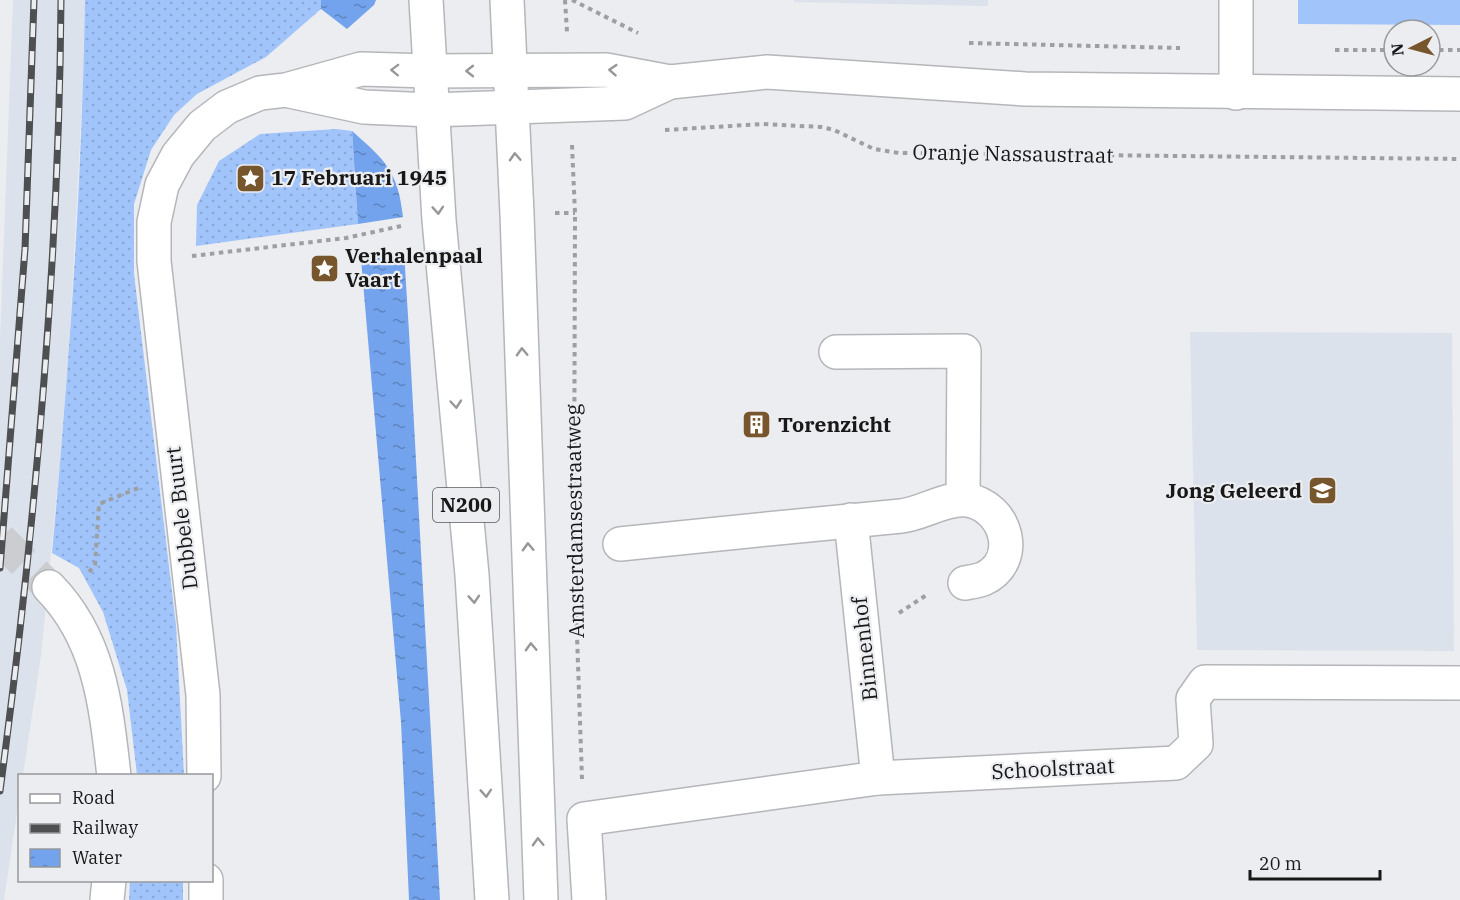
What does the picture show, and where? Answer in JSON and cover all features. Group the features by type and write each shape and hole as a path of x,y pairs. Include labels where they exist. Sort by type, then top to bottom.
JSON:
{"street":[{"name":"N200","path":"426,0 439,220 472,575 492,900"},
{"name":"N200","path":"507,0 517,214 541,900"},
{"path":"1236,0 1236,93"},
{"name":"Dubbele Buurt","path":"204,774 203,695 154,261 154,222 162,185 178,154 202,126 227,107 260,93 286,90 361,69 430,71"},
{"path":"430,71 606,70 670,82 767,72 1025,89 1460,94"},
{"path":"431,110 625,103 670,82"},
{"name":"Dubbele Buurt","path":"286,90 364,107 431,110"},
{"path":"836,352 964,351 963,499"},
{"path":"620,544 904,516 963,499 982,503 996,515 1005,531 1005,550 998,567 983,579 965,584"},
{"name":"Binnenhof","path":"851,520 878,778"},
{"path":"56,595 82,631 105,699 114,774"},
{"name":"Schoolstraat","path":"584,819 878,778 1176,764 1196,744 1193,699 1204,682 1460,683"},
{"path":"584,819 589,900"},
{"path":"107,900 110,882"},
{"path":"206,882 206,900"}],"path":[{"path":"572,0 627,29"},
{"path":"1442,50 1460,50"},
{"name":"Oranje Nassaustraat","path":"663,130 763,124 821,127 834,130 874,149 899,153 1460,159"},
{"name":"Amsterdamsestraatweg","path":"581,140 572,141 575,213 574,549 584,819"},
{"path":"517,214 575,213"},
{"path":"154,261 346,238 439,220"},
{"path":"56,595 94,565 99,504 125,496 144,485 174,450"},
{"path":"862,623 889,621 938,587 965,584"}],"shaded area":[{"path":"13,0 85,0 83,83 67,390 41,656 23,774 18,774 18,807 4,900 0,900 0,339"},
{"path":"85,0 321,0 321,9 266,57 197,94 174,115 151,150 134,204 134,274 176,625 184,774 137,774 127,690 103,612 79,568 52,553 74,277"},
{"path":"794,0 988,0 988,6 794,2"},
{"path":"1298,0 1460,0 1460,25 1442,25 1442,18 1382,18 1382,25 1298,24"},
{"path":"336,129 352,131 358,224 196,246 197,205 219,161 260,134"},
{"name":"Jong Geleerd","path":"1190,332 1452,333 1454,651 1197,650"},
{"path":"130,882 183,882 183,900 129,900"}],"water":[{"path":"321,0 376,0 374,5 347,29 321,9"},
{"path":"352,131 373,150 388,168 398,188 403,217 358,224"},
{"path":"404,251 440,900 409,900 401,722 361,259"}],"tunnel":[{"path":"0,539 49,587"}],"railway":[{"path":"0,568 25,249 34,0"},
{"path":"0,791 24,594 43,397 56,199 61,0"}],"place":[{"name":"17 Februari 1945","path":"250,178"},
{"name":"Verhalenpaal Vaart","path":"324,268"},
{"name":"Torenzicht","path":"757,425"},
{"name":"Jong Geleerd","path":"1323,491"}]}
